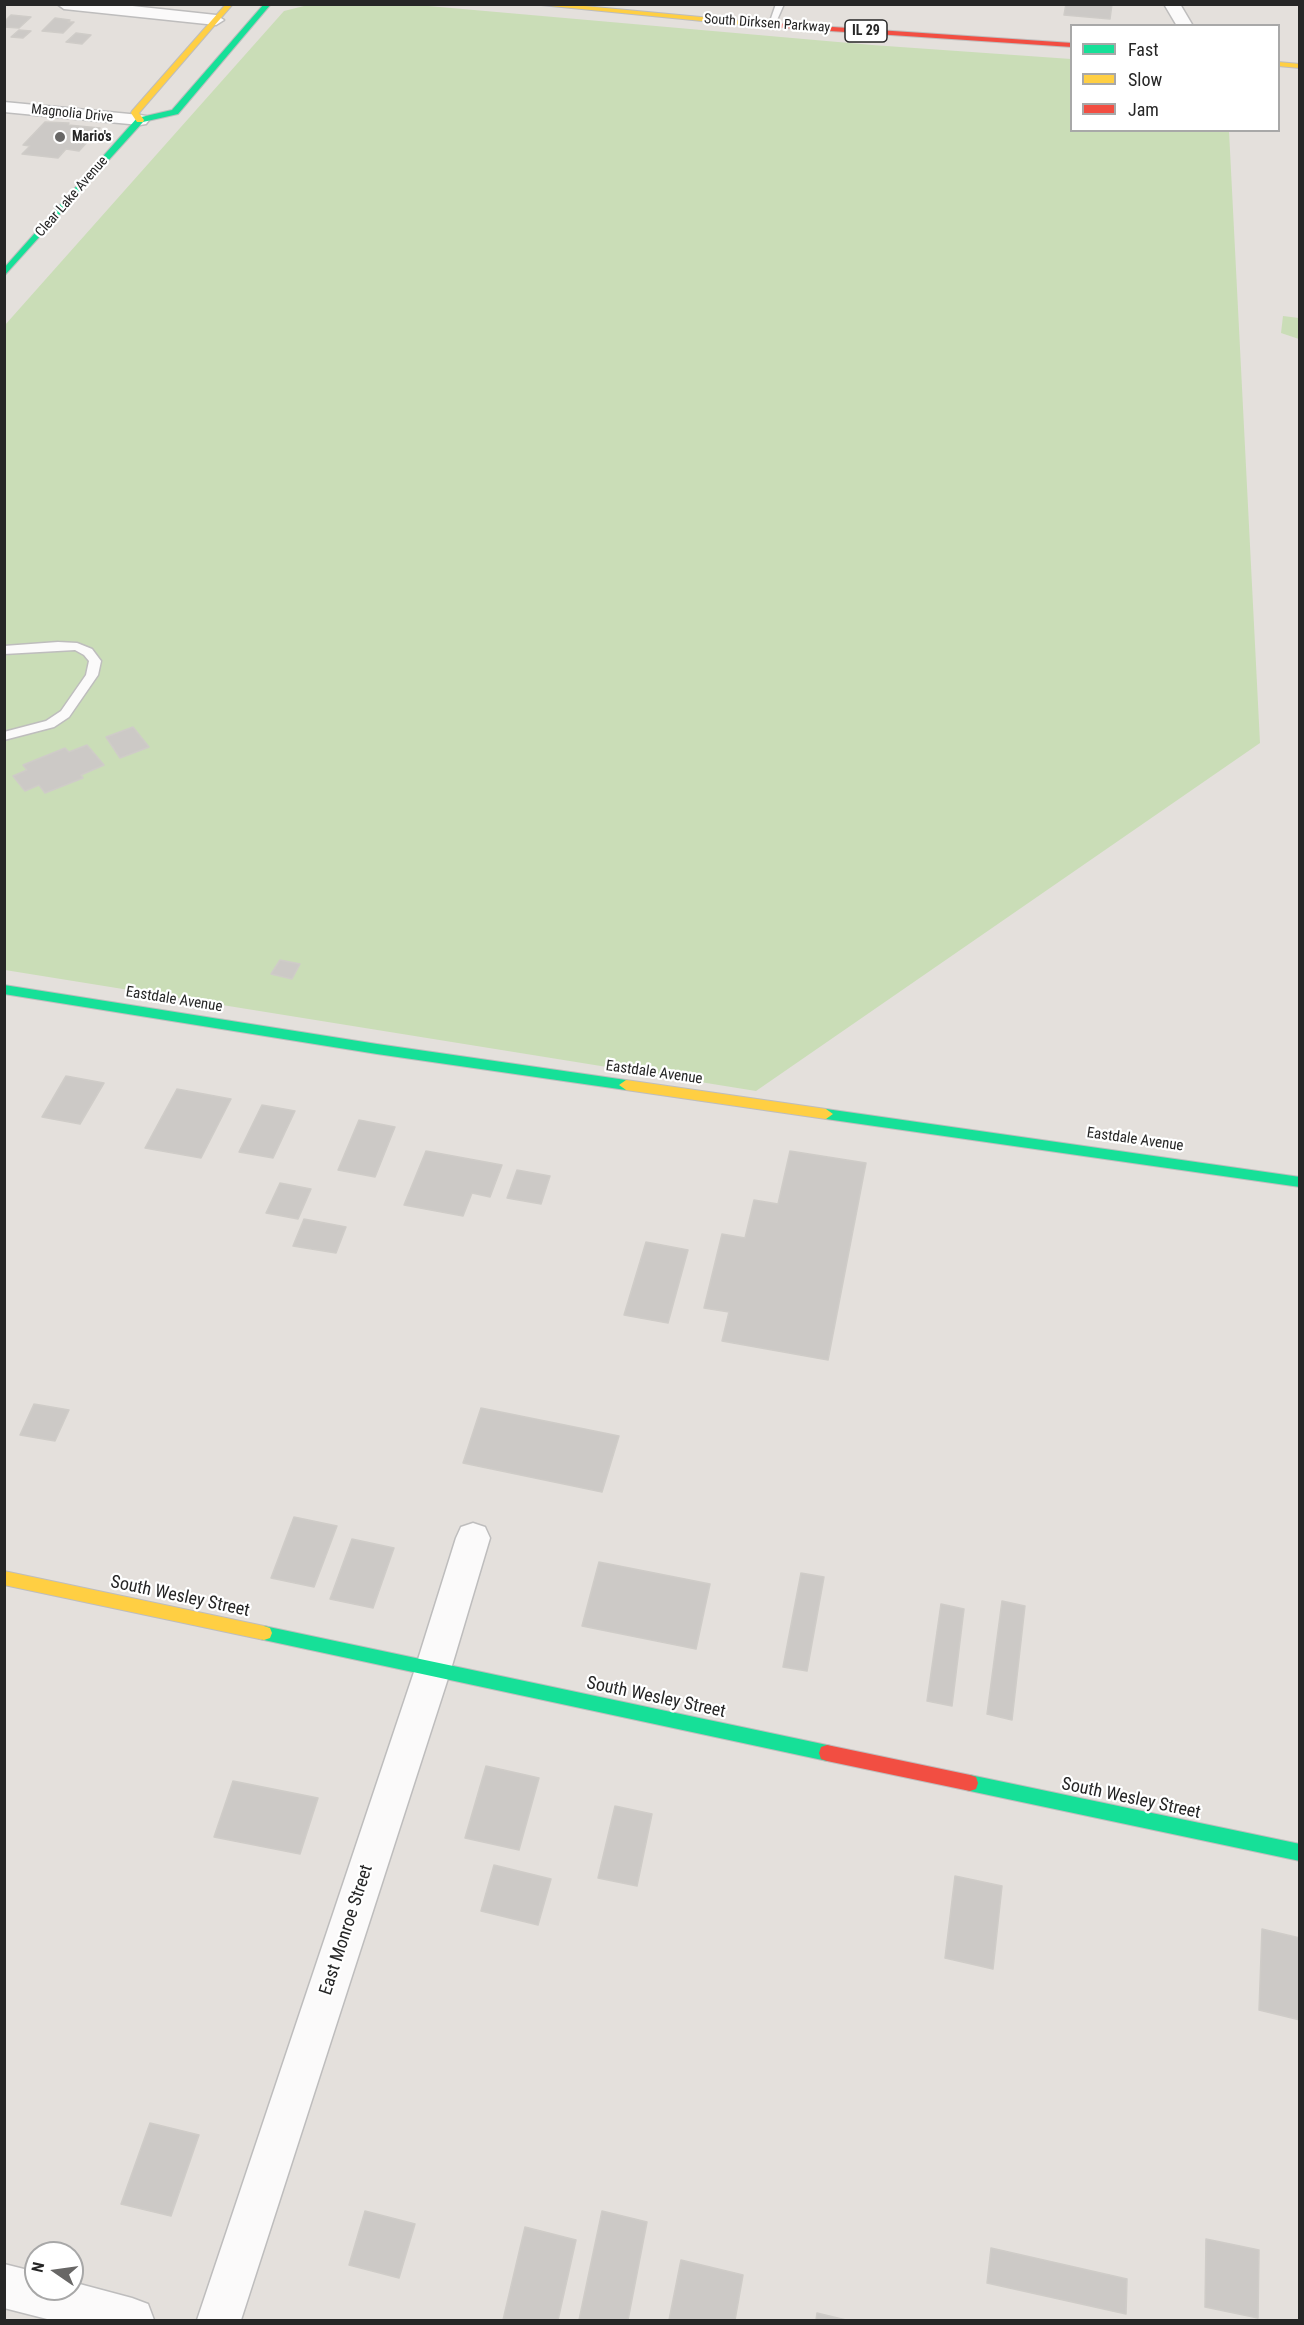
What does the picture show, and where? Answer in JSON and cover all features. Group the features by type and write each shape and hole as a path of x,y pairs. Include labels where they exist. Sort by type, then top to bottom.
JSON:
{"main road":[{"name":"South Dirksen Parkway","path":"534,4 771,25 1070,45"},
{"name":"Clear Lake Avenue","path":"4,274 140,120 135,113 228,5"},
{"path":"140,120 175,112 274,7"},
{"name":"South Dirksen Parkway","path":"774,8 797,11"},
{"path":"1039,29 1070,31"},
{"path":"1280,64 1299,66"},
{"name":"Eastdale Avenue","path":"4,989 401,1053 752,1105 1208,1167 1299,1182"},
{"name":"South Wesley Street","path":"4,1578 1299,1853"}],"street":[{"path":"64,4 216,20"},
{"path":"1172,4 1184,24"},
{"name":"Magnolia Drive","path":"4,107 140,120"},
{"name":"East Monroe Street","path":"219,2320 433,1669 473,1538"},
{"path":"4,2286 132,2320"}],"lane":[{"path":"771,25 774,8"},
{"path":"4,650 77,647 88,652 95,661 92,675 65,714 50,724 4,736"}],"green space":[{"path":"312,4 417,5 872,45 1070,59 1070,132 1229,132 1260,743 756,1091 5,970 5,325 284,11"},
{"path":"1283,316 1299,318 1299,339 1281,333"}],"building":[{"path":"1066,4 1112,4 1110,19 1064,15"},
{"path":"11,15 31,17 19,28 4,27 4,22"},
{"path":"55,18 74,22 63,33 42,31"},
{"path":"19,30 31,31 23,38 11,37"},
{"path":"76,33 91,35 82,44 66,42"},
{"path":"45,122 100,128 79,151 66,149 58,158 22,154 30,146 23,145"},
{"path":"133,727 149,747 120,758 106,737"},
{"path":"87,745 104,765 81,775 83,778 45,793 39,785 25,791 13,776 27,770 23,765 65,748 69,752"},
{"path":"280,960 300,964 292,979 271,974"},
{"path":"66,1076 104,1083 80,1124 42,1117"},
{"path":"177,1089 231,1099 201,1158 145,1148"},
{"path":"262,1105 295,1111 273,1158 239,1152"},
{"path":"359,1120 395,1127 375,1177 338,1170"},
{"path":"426,1151 502,1165 490,1197 472,1193 463,1216 404,1205"},
{"path":"790,1151 866,1163 828,1360 722,1341 729,1312 704,1308 722,1234 745,1238 754,1200 778,1204"},
{"path":"517,1170 550,1176 541,1204 507,1198"},
{"path":"280,1183 311,1189 298,1219 266,1213"},
{"path":"304,1219 346,1227 336,1253 293,1246"},
{"path":"646,1242 688,1250 668,1323 624,1315"},
{"path":"34,1404 69,1410 55,1441 20,1435"},
{"path":"481,1408 619,1436 602,1492 463,1463"},
{"path":"294,1517 337,1526 314,1587 271,1578"},
{"path":"352,1539 394,1548 373,1608 330,1599"},
{"path":"599,1562 710,1584 696,1649 582,1626"},
{"path":"801,1573 824,1577 807,1671 783,1667"},
{"path":"1002,1601 1025,1606 1012,1720 987,1714"},
{"path":"941,1604 964,1609 952,1706 927,1701"},
{"path":"486,1766 539,1778 519,1850 465,1838"},
{"path":"233,1781 318,1798 300,1854 214,1837"},
{"path":"615,1806 652,1814 637,1886 598,1878"},
{"path":"494,1865 551,1879 538,1925 481,1911"},
{"path":"955,1876 1002,1886 993,1969 945,1958"},
{"path":"1262,1929 1300,1938 1300,2020 1259,2010"},
{"path":"150,2123 199,2135 171,2216 121,2204"},
{"path":"365,2211 415,2224 399,2278 349,2265"},
{"path":"602,2211 647,2222 628,2320 579,2320"},
{"path":"525,2227 576,2240 558,2320 503,2320"},
{"path":"1206,2239 1259,2250 1258,2318 1205,2307"},
{"path":"991,2248 1127,2279 1126,2314 987,2283"},
{"path":"681,2260 743,2275 735,2320 669,2320"},
{"path":"817,2313 846,2320 816,2320"}],"traffic: fast":[{"path":"4,274 140,120 175,112 268,4"},
{"path":"4,989 377,1049 626,1085"},
{"path":"826,1114 1300,1182"},
{"path":"264,1633 827,1753"},
{"path":"970,1783 1300,1853"}],"traffic: slow":[{"path":"140,120 135,113 230,4"},
{"path":"534,4 743,23"},
{"path":"1280,64 1300,66"},
{"path":"626,1085 826,1114"},
{"path":"4,1578 264,1633"}],"traffic: jam":[{"path":"743,23 1070,45"},
{"path":"827,1753 970,1783"}],"place":[{"name":"Mario's","path":"60,137"}]}
